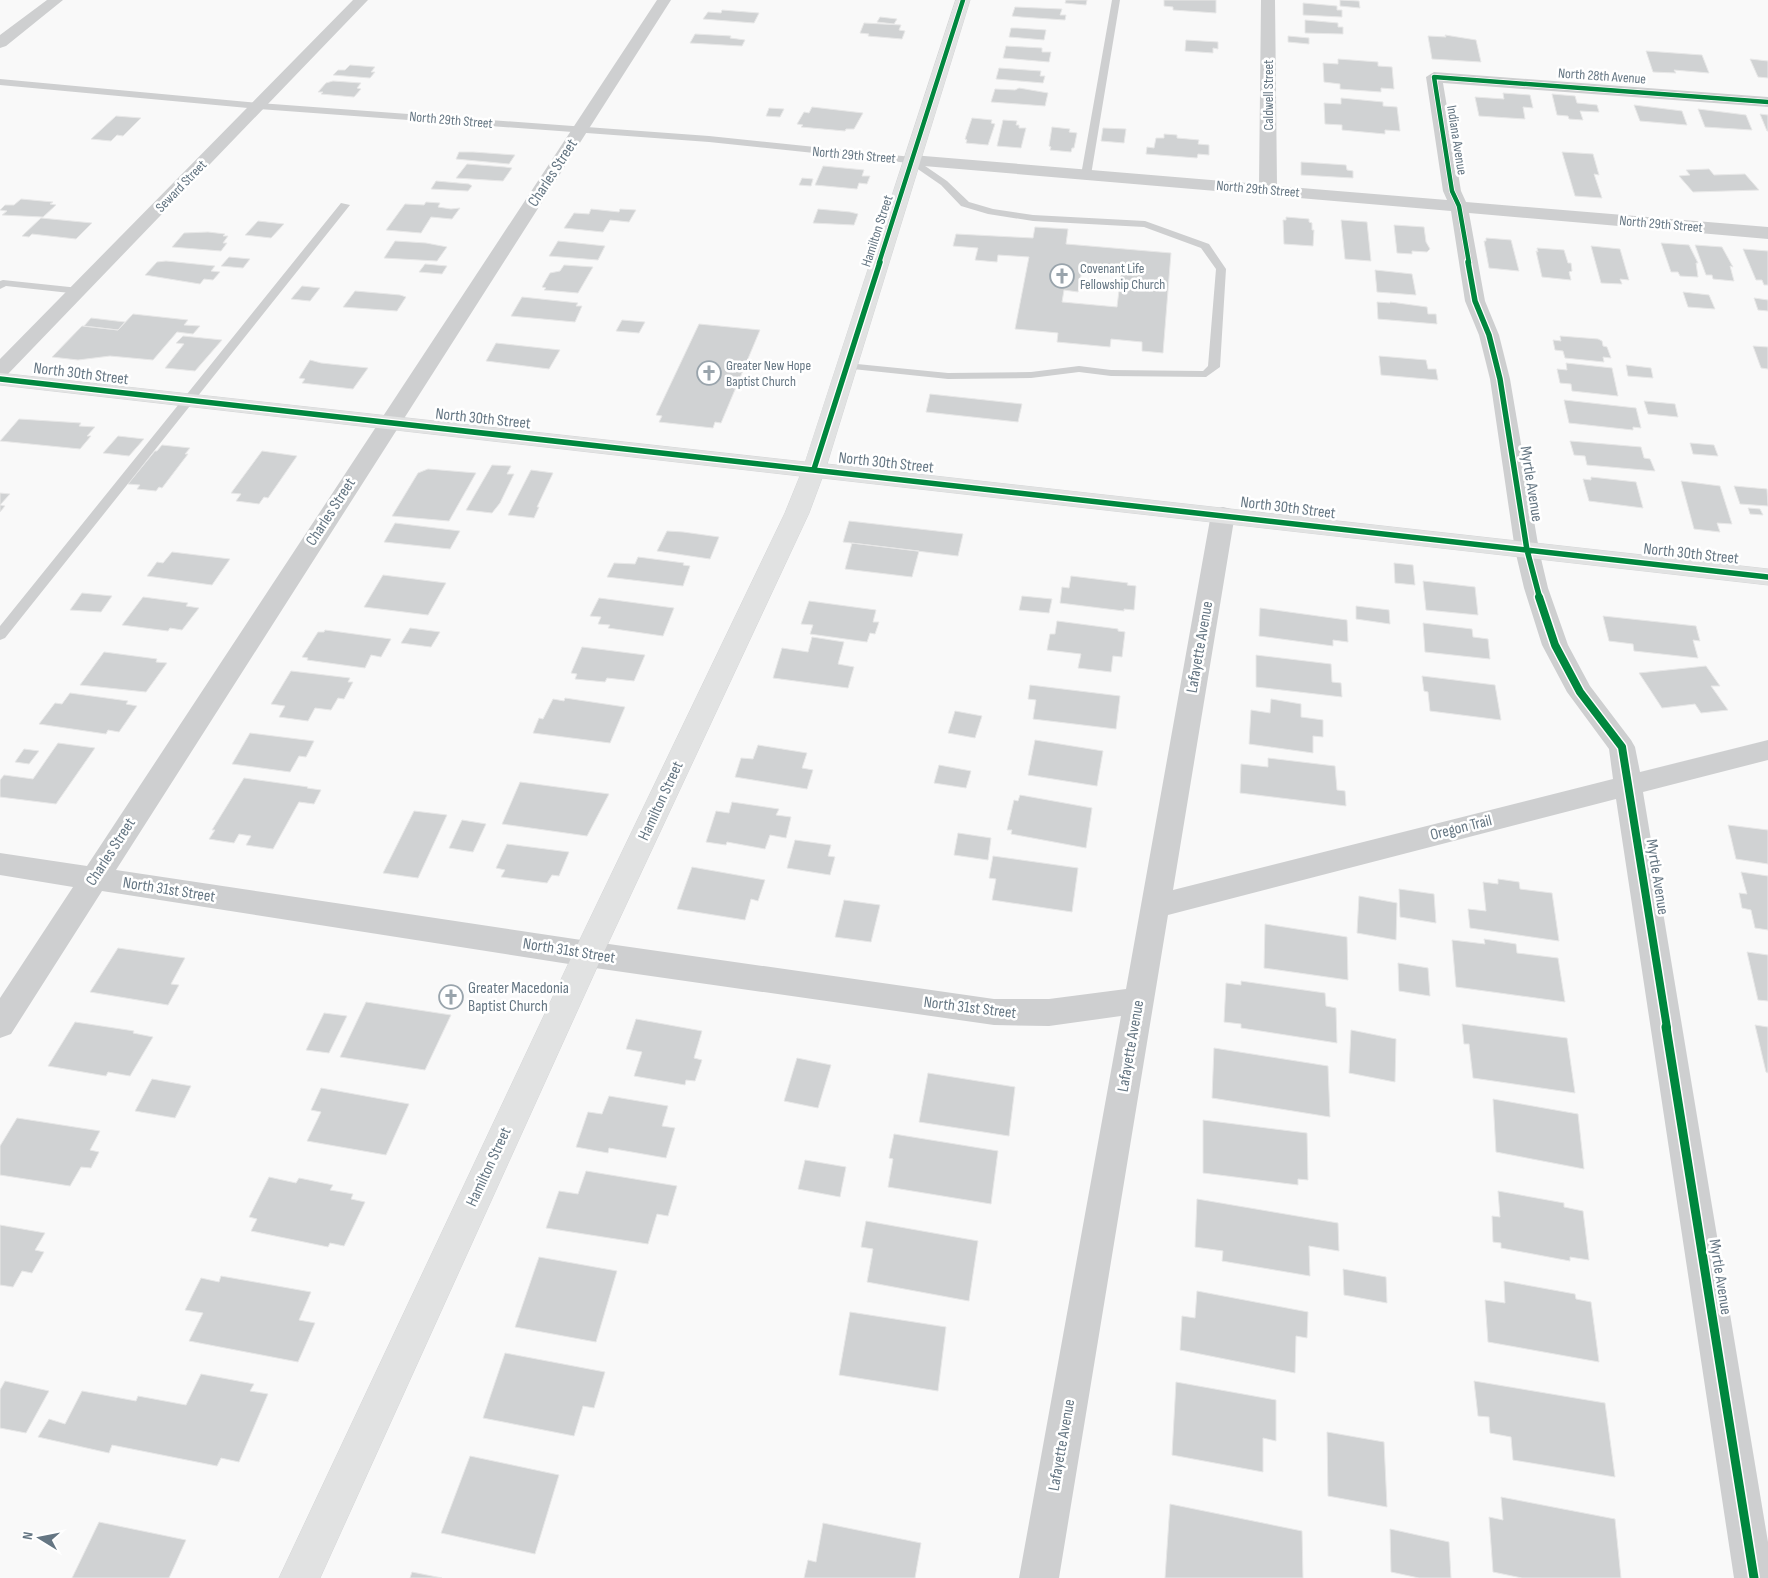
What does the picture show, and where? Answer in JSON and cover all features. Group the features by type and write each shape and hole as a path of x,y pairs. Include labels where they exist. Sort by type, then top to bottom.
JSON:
{"main road":[{"name":"Hamilton Street","path":"299,1578 588,954 797,513 814,469 963,0"},
{"name":"North 30th Street","path":"0,379 1223,514 1768,577"}],"street":[{"path":"0,44 56,0"},
{"name":"Seward Street","path":"0,371 361,0"},
{"name":"Charles Street","path":"0,1024 581,131 664,0"},
{"name":"Caldwell Street","path":"1268,0 1268,190"},
{"name":"North 28th Avenue","path":"1434,77 1768,102"},
{"name":"Indiana Avenue","path":"1434,77 1452,191 1459,206"},
{"name":"North 29th Street","path":"912,160 1768,233"},
{"name":"Myrtle Avenue","path":"1459,206 1476,301 1489,335 1500,379 1527,550 1536,588 1555,645 1580,692 1622,747 1754,1578"},
{"name":"Lafayette Avenue","path":"1039,1578 1223,514"},
{"name":"Oregon Trail","path":"1155,906 1768,750"},
{"name":"North 31st Street","path":"0,864 588,954 1020,1015 1061,1014 1139,1000"}],"lane":[{"path":"1086,175 1116,0"},
{"name":"North 29th Street","path":"0,82 259,106 581,131 701,138 912,160"},
{"path":"847,366 948,376 992,377 1079,369 1111,373 1187,375 1206,374 1214,366 1221,269 1205,246 1145,224 1033,218 992,212 965,204 944,183 912,160"},
{"path":"0,635 345,205"},
{"path":"0,286 3,283 79,291"}],"building":[{"path":"1066,0 1087,0 1086,5 1065,3"},
{"path":"1164,0 1216,0 1216,13 1173,10 1173,7 1164,6"},
{"path":"1340,0 1359,1 1360,8 1340,6"},
{"path":"1303,3 1337,6 1337,10 1342,10 1342,17 1303,15"},
{"path":"1015,7 1062,9 1060,15 1066,15 1065,20 1012,16"},
{"path":"722,10 759,13 754,23 703,19 708,12 721,13"},
{"path":"880,17 897,19 894,24 877,22"},
{"path":"1305,20 1338,23 1338,27 1343,27 1343,34 1305,33"},
{"path":"864,23 901,25 899,30 905,31 902,39 868,36 869,34 860,33"},
{"path":"1011,28 1046,30 1044,40 1009,37"},
{"path":"695,34 731,36 730,38 745,40 742,46 690,43"},
{"path":"1445,35 1476,40 1481,62 1432,59 1428,36 1446,37"},
{"path":"1288,36 1309,38 1309,44 1288,42"},
{"path":"1186,40 1218,42 1218,49 1213,48 1213,53 1185,51"},
{"path":"1006,46 1042,48 1042,52 1051,52 1049,62 1003,58"},
{"path":"1646,51 1702,55 1709,73 1674,70 1676,73 1653,72"},
{"path":"1338,59 1378,62 1378,66 1392,67 1394,89 1381,88 1381,92 1340,89 1340,84 1324,82 1323,63 1338,64"},
{"path":"1750,59 1768,61 1768,78 1758,77"},
{"path":"350,65 375,67 371,72 375,72 370,78 333,75 338,70 345,70"},
{"path":"999,68 1041,71 1040,76 1045,76 1043,83 996,79"},
{"path":"333,81 361,83 357,88 361,89 354,97 321,94 323,92 318,92 326,83"},
{"path":"1019,88 1048,93 1045,106 991,102 995,89 1015,90"},
{"path":"1503,93 1530,95 1533,108 1523,107 1525,119 1479,116 1475,97 1504,99"},
{"path":"1552,94 1575,96 1577,103 1597,105 1599,112 1580,111 1583,120 1569,119 1568,116 1557,115"},
{"path":"1341,98 1383,102 1383,106 1397,107 1400,131 1385,130 1385,134 1342,130 1342,125 1325,124 1324,103 1341,104"},
{"path":"1634,105 1682,111 1687,125 1640,121"},
{"path":"812,107 863,113 854,129 846,129 845,131 801,127 803,125 797,124 804,112 809,113"},
{"path":"769,108 784,109 780,117 766,116"},
{"path":"1698,109 1746,115 1752,130 1705,127"},
{"path":"1760,114 1768,115 1768,131 1767,131"},
{"path":"116,116 141,118 123,136 117,135 111,141 91,139"},
{"path":"972,118 992,120 991,123 995,124 988,145 966,143 967,140 965,139"},
{"path":"1003,120 1017,121 1016,125 1019,125 1019,128 1026,128 1021,148 997,146"},
{"path":"1052,127 1070,129 1069,132 1077,133 1074,148 1072,148 1071,152 1050,150"},
{"path":"1103,128 1126,129 1124,143 1101,141"},
{"path":"1164,134 1177,135 1177,138 1199,140 1198,144 1209,145 1209,155 1198,154 1197,158 1146,154 1147,147 1154,148 1156,138 1164,138"},
{"path":"459,152 515,155 509,164 456,159"},
{"path":"1562,152 1593,154 1599,175 1594,174 1602,198 1575,196"},
{"path":"1301,162 1346,165 1347,170 1353,171 1353,178 1301,175"},
{"path":"467,164 512,168 503,181 456,178"},
{"path":"823,166 864,170 862,176 870,176 867,184 859,183 857,189 815,185"},
{"path":"1709,169 1714,175 1745,174 1759,190 1693,192 1679,176 1690,175 1686,170"},
{"path":"802,178 813,179 811,186 799,185"},
{"path":"436,181 469,184 472,186 468,191 431,189"},
{"path":"21,199 53,202 50,204 56,205 43,217 2,215 7,211 0,210 5,205 14,205"},
{"path":"426,202 440,203 438,207 460,208 452,219 431,217 421,233 386,230 405,204 424,205"},
{"path":"591,209 619,212 620,209 636,210 629,222 610,220 603,232 564,228 574,213 589,214"},
{"path":"818,209 858,214 854,225 813,223"},
{"path":"1286,217 1309,219 1309,222 1312,223 1312,230 1314,230 1313,246 1284,244 1283,220 1286,220"},
{"path":"41,218 92,223 76,239 32,234 29,237 22,236"},
{"path":"1341,220 1367,222 1371,261 1345,259"},
{"path":"258,221 284,224 271,238 245,235"},
{"path":"1394,225 1424,227 1426,242 1430,249 1427,252 1412,251 1412,254 1397,253"},
{"path":"1035,227 1068,229 1066,244 1171,253 1163,353 1142,351 1142,342 1111,339 1110,347 1057,342 1058,333 1015,329 1029,257 998,255 997,262 975,260 978,248 953,246 956,234 1033,238","holes":["1082,270 1121,274 1117,307 1062,302 1064,290 1078,292"]},
{"path":"208,232 228,236 223,243 227,243 221,251 172,247 184,233"},
{"path":"1486,238 1511,240 1519,271 1489,268 1484,241 1486,241"},
{"path":"395,241 426,243 447,247 437,261 384,258"},
{"path":"558,241 605,246 598,260 549,256"},
{"path":"1661,243 1689,245 1698,263 1696,263 1698,277 1680,276 1678,272 1671,272"},
{"path":"1695,245 1722,247 1733,267 1730,266 1734,281 1713,279 1712,275 1706,275"},
{"path":"1591,246 1620,249 1629,280 1620,279 1622,284 1601,283"},
{"path":"1537,248 1564,250 1568,263 1571,263 1572,271 1569,272 1571,280 1542,277"},
{"path":"1743,249 1768,251 1768,285 1764,285 1762,280 1756,280"},
{"path":"229,257 250,259 243,268 221,266"},
{"path":"166,261 215,266 211,271 220,272 213,280 204,279 200,284 145,275 157,262"},
{"path":"425,264 447,266 442,274 419,272"},
{"path":"564,265 593,267 578,293 544,290 546,288 542,287 550,273 560,271"},
{"path":"1375,270 1412,274 1416,295 1377,292"},
{"path":"302,286 320,288 310,301 291,299"},
{"path":"355,291 406,297 397,311 343,307"},
{"path":"1683,292 1709,295 1715,309 1688,307"},
{"path":"522,297 578,303 576,306 582,306 575,322 511,316"},
{"path":"1754,298 1768,300 1768,311 1758,310"},
{"path":"1377,302 1427,307 1428,314 1436,314 1437,324 1378,319"},
{"path":"133,314 188,320 184,325 200,326 193,334 177,332 153,360 110,356 78,360 52,357 82,326 118,330"},
{"path":"91,318 125,322 118,330 84,326"},
{"path":"622,320 645,322 639,333 616,331"},
{"name":"Greater New Hope Baptist Church","path":"699,324 760,330 721,423 715,422 713,428 659,422 662,416 656,415"},
{"path":"183,336 222,340 195,371 165,368 184,344 176,343"},
{"path":"1560,336 1598,339 1602,341 1603,346 1607,347 1611,358 1603,357 1604,362 1565,358 1563,351 1555,350 1553,340 1561,341"},
{"path":"496,343 560,350 549,369 486,361"},
{"path":"1753,346 1768,347 1768,369 1761,368"},
{"path":"1379,356 1426,360 1428,369 1436,369 1438,380 1381,375"},
{"path":"310,360 368,368 353,389 302,383 305,379 299,378"},
{"path":"1566,363 1612,368 1618,396 1572,391 1571,384 1560,383 1557,369 1567,370"},
{"path":"1626,365 1651,368 1653,378 1628,376"},
{"path":"930,394 1022,404 1018,422 926,412"},
{"path":"1564,400 1636,408 1641,428 1633,427 1633,430 1569,423"},
{"path":"1644,401 1675,404 1678,417 1648,414"},
{"path":"19,419 81,423 79,426 95,427 87,436 91,436 80,449 0,441"},
{"path":"118,436 144,439 129,456 103,453"},
{"path":"1570,441 1641,447 1644,458 1650,459 1655,471 1587,465 1585,456 1574,455"},
{"path":"1690,443 1714,445 1718,456 1693,454"},
{"path":"162,445 190,448 185,454 188,454 162,488 159,487 156,491 137,489 140,485 128,484 155,451"},
{"path":"262,451 297,456 268,498 264,497 259,504 236,501 241,494 231,493"},
{"path":"492,465 511,466 507,474 514,474 500,503 492,513 466,510"},
{"path":"428,469 476,473 449,521 392,516 418,473"},
{"path":"531,470 553,473 537,507 539,507 534,518 508,515"},
{"path":"1591,477 1636,482 1643,508 1589,501 1583,479 1591,480"},
{"path":"1681,481 1720,486 1732,524 1717,523 1720,532 1694,529"},
{"path":"1734,486 1767,489 1768,506 1740,504"},
{"path":"0,493 10,494 0,505"},
{"path":"0,505 5,506 0,512"},
{"path":"1748,508 1760,509 1763,515 1750,514"},
{"path":"849,521 963,534 958,556 843,542"},
{"path":"395,523 460,531 450,549 384,542"},
{"path":"667,531 719,537 710,559 657,551"},
{"path":"852,543 919,551 912,577 845,569"},
{"path":"172,552 230,559 212,585 147,576 157,562 163,563"},
{"path":"638,557 684,563 683,565 690,566 683,586 607,577 614,563 635,564"},
{"path":"1394,563 1413,565 1415,585 1395,583"},
{"path":"383,575 446,583 428,615 364,607"},
{"path":"1071,576 1128,583 1127,585 1136,586 1134,610 1124,609 1124,611 1060,603 1062,587 1069,588"},
{"path":"1423,581 1475,587 1478,615 1426,610"},
{"path":"82,593 112,596 101,612 70,610"},
{"path":"1022,596 1052,599 1049,613 1019,610"},
{"path":"143,597 188,603 186,606 199,608 182,630 170,628 168,631 122,625"},
{"path":"599,598 674,608 663,636 608,628 610,625 598,624 601,617 590,616"},
{"path":"809,601 876,610 873,622 879,622 875,634 870,633 867,642 810,634 813,625 801,624"},
{"path":"1356,606 1389,610 1390,624 1356,619"},
{"path":"1260,608 1347,620 1348,642 1333,640 1333,646 1259,636"},
{"path":"1603,616 1696,626 1700,641 1693,640 1698,658 1634,651 1633,644 1609,641"},
{"path":"1057,621 1118,629 1118,631 1125,632 1122,657 1113,656 1111,672 1078,668 1081,654 1047,650 1050,634 1055,634"},
{"path":"1423,623 1472,629 1473,637 1488,639 1490,659 1425,652"},
{"path":"410,628 440,632 431,647 401,643"},
{"path":"325,630 391,639 381,657 371,655 365,668 307,660 308,658 302,657 318,632 324,632"},
{"path":"812,637 844,642 838,664 854,667 848,688 773,678 782,648 808,652"},
{"path":"582,647 645,655 634,681 607,678 605,682 575,679 577,674 571,673"},
{"path":"104,652 157,659 156,662 167,663 146,692 80,685"},
{"path":"1256,655 1331,664 1332,682 1341,683 1342,697 1256,687"},
{"path":"1706,666 1720,686 1711,686 1728,710 1701,713 1695,704 1662,708 1639,673"},
{"path":"291,671 350,678 348,682 353,682 344,699 338,698 331,710 315,708 308,721 279,717 285,706 271,704"},
{"path":"1422,676 1495,685 1501,720 1430,711 1428,692 1424,691"},
{"path":"1030,685 1120,696 1116,729 1033,719 1036,700 1028,699"},
{"path":"70,693 128,701 126,704 137,706 119,732 108,730 106,734 39,724 55,703 62,704"},
{"path":"565,698 625,707 610,743 533,733 539,718 543,719 553,699 564,701"},
{"path":"1271,699 1301,704 1301,717 1323,720 1323,737 1313,736 1313,753 1249,744 1251,710 1270,713"},
{"path":"955,711 982,716 975,738 948,733"},
{"path":"250,733 314,741 306,757 299,756 290,772 232,764"},
{"path":"1035,740 1103,751 1097,786 1028,775"},
{"path":"58,743 95,748 56,804 0,797 0,780 4,775 33,779"},
{"path":"758,745 807,753 802,768 813,770 807,789 735,777 741,758 753,759"},
{"path":"24,749 39,751 29,764 15,762"},
{"path":"1268,758 1335,766 1337,790 1345,791 1346,806 1240,793 1241,764 1268,767"},
{"path":"939,765 971,771 966,788 934,783"},
{"path":"244,778 321,790 314,804 299,802 273,849 246,845 251,836 239,834 234,843 209,839 215,830 212,830"},
{"path":"520,782 609,794 587,836 502,824"},
{"path":"1020,795 1092,808 1086,848 1011,834 1012,830 1007,830 1014,800 1018,801"},
{"path":"732,802 779,809 776,815 791,817 786,838 770,835 765,849 727,842 726,845 706,842 716,811 729,813"},
{"path":"414,811 447,815 418,878 383,873"},
{"path":"462,820 486,824 473,852 449,848"},
{"path":"1728,825 1768,830 1768,864 1736,859"},
{"path":"958,833 991,838 988,860 954,855"},
{"path":"795,840 831,845 828,856 835,857 830,875 787,868"},
{"path":"507,844 569,852 559,876 552,875 547,883 501,877 505,870 496,868"},
{"path":"993,856 1078,868 1072,912 992,900 996,879 989,878"},
{"path":"692,867 765,880 758,901 751,899 745,920 677,909"},
{"path":"1741,872 1768,876 1768,930 1755,928 1751,910 1742,908 1739,893 1747,894"},
{"path":"1498,879 1519,882 1520,889 1552,893 1559,941 1470,928 1468,909 1486,911 1483,882 1498,884"},
{"path":"1399,889 1434,894 1436,923 1400,917"},
{"path":"1359,896 1397,903 1396,940 1357,933"},
{"path":"844,900 880,905 871,942 835,937"},
{"path":"1265,924 1347,937 1348,980 1264,968"},
{"path":"1484,939 1516,944 1517,953 1558,958 1565,1002 1456,987 1452,940 1485,944"},
{"path":"118,948 185,958 171,984 179,985 168,1005 90,992"},
{"path":"1747,952 1768,955 1768,1001 1758,1000"},
{"path":"1398,963 1428,968 1430,996 1399,991"},
{"path":"1241,981 1325,993 1326,1006 1336,1008 1337,1043 1241,1028 1241,1024 1224,1022 1226,983 1241,985"},
{"path":"366,1002 451,1015 425,1070 340,1057"},
{"path":"324,1013 347,1016 329,1053 306,1050"},
{"path":"636,1019 702,1031 694,1058 702,1060 695,1081 686,1080 685,1085 634,1076 642,1052 626,1049"},
{"path":"75,1022 134,1031 133,1033 153,1037 130,1076 108,1072 106,1076 48,1066"},
{"path":"1462,1024 1567,1038 1575,1093 1473,1078 1469,1044 1464,1044"},
{"path":"1755,1025 1768,1027 1768,1073 1766,1072"},
{"path":"1351,1030 1396,1039 1395,1082 1349,1073"},
{"path":"1214,1048 1328,1066 1330,1117 1212,1098"},
{"path":"797,1058 831,1065 818,1108 784,1101"},
{"path":"928,1073 1015,1087 1009,1136 919,1122"},
{"path":"152,1079 191,1086 175,1118 135,1111"},
{"path":"321,1088 409,1104 386,1155 307,1141 321,1112 311,1110"},
{"path":"609,1096 668,1106 662,1126 675,1128 666,1158 609,1148 608,1153 576,1147 588,1112 602,1114"},
{"path":"1493,1099 1578,1114 1584,1169 1496,1152"},
{"path":"17,1118 100,1131 90,1150 99,1152 91,1168 81,1167 70,1186 0,1175 0,1146"},
{"path":"1203,1120 1307,1133 1308,1180 1298,1179 1298,1185 1203,1173"},
{"path":"894,1134 998,1151 991,1204 888,1187 893,1159 889,1158"},
{"path":"805,1160 846,1167 840,1197 798,1189"},
{"path":"586,1171 677,1186 668,1216 657,1214 648,1244 546,1228 559,1191 578,1194"},
{"path":"269,1177 296,1183 299,1178 333,1185 330,1190 353,1194 351,1199 365,1202 344,1246 330,1243 328,1247 251,1231 257,1219 249,1217"},
{"path":"1498,1191 1564,1203 1564,1207 1583,1211 1589,1260 1570,1257 1570,1261 1501,1248 1501,1243 1493,1242 1492,1216 1500,1217"},
{"path":"1197,1199 1338,1223 1339,1251 1309,1246 1310,1276 1222,1261 1223,1251 1195,1247"},
{"path":"866,1221 978,1241 969,1301 867,1282 873,1249 861,1247"},
{"path":"0,1225 45,1233 35,1250 44,1252 32,1273 22,1271 13,1287 0,1285"},
{"path":"539,1257 617,1271 596,1342 515,1327"},
{"path":"1343,1269 1386,1277 1387,1303 1344,1295"},
{"path":"221,1276 311,1292 299,1320 315,1323 298,1362 189,1341 203,1313 185,1310 201,1278 219,1282"},
{"path":"1504,1281 1575,1294 1576,1299 1591,1302 1599,1362 1488,1342 1485,1300 1505,1303"},
{"path":"1197,1291 1308,1312 1307,1338 1296,1336 1295,1373 1180,1350 1182,1316 1195,1318"},
{"path":"850,1312 946,1327 938,1391 839,1375"},
{"path":"505,1353 605,1372 594,1408 583,1406 574,1436 483,1418"},
{"path":"201,1374 254,1384 250,1391 268,1394 239,1462 221,1458 217,1466 112,1445 109,1453 38,1437 49,1419 65,1424 82,1391 136,1401 138,1396 186,1405"},
{"path":"5,1381 49,1391 26,1433 0,1428 0,1390"},
{"path":"1474,1381 1605,1403 1615,1477 1513,1460 1511,1437 1490,1433 1489,1417 1478,1416"},
{"path":"1176,1382 1276,1400 1276,1441 1263,1438 1263,1472 1172,1455"},
{"path":"1327,1432 1384,1442 1387,1507 1328,1496"},
{"path":"470,1456 559,1475 535,1554 441,1533"},
{"path":"1501,1497 1615,1519 1621,1578 1522,1578 1493,1572 1489,1517 1503,1520"},
{"path":"1170,1504 1302,1531 1303,1578 1165,1578"},
{"path":"99,1522 186,1540 169,1578 72,1578"},
{"path":"823,1523 921,1543 915,1578 804,1578 808,1560 816,1562"},
{"path":"1390,1529 1449,1542 1451,1578 1419,1578 1391,1572"},
{"path":"412,1572 442,1578 410,1578"}],"cycle path":[{"path":"814,469 963,0"},
{"path":"1754,1578 1622,747 1580,692 1555,645 1536,588 1527,550 1500,379 1489,335 1475,301 1459,206 1452,191 1434,77 1768,102"},
{"path":"0,379 1768,577"}],"place":[{"name":"Covenant Life Fellowship Church","path":"1062,276"},
{"name":"Greater New Hope Baptist Church","path":"709,373"},
{"name":"Greater Macedonia Baptist Church","path":"451,997"}]}
